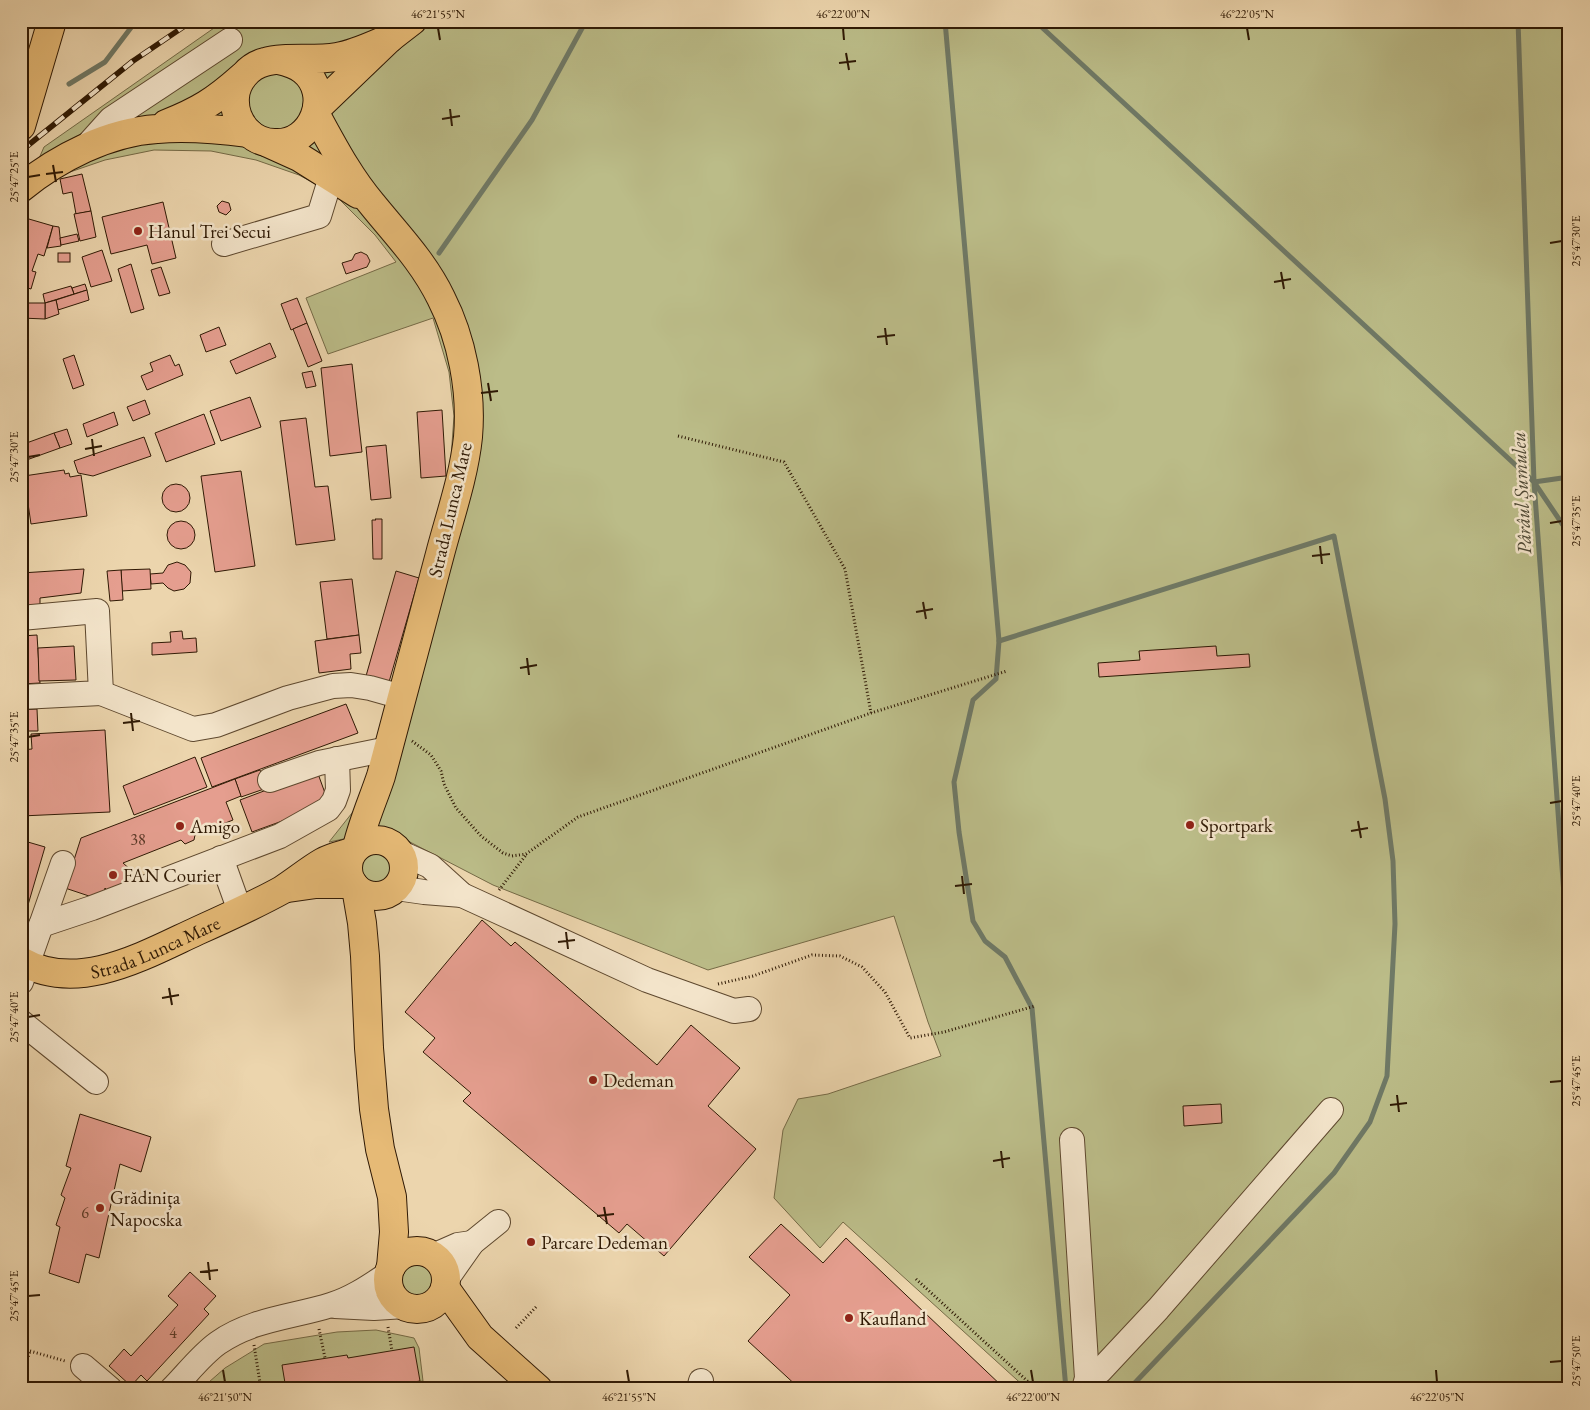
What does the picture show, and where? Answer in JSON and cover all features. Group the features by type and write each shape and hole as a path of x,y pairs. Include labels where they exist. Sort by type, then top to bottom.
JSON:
{"main road":[{"path":"21,126 52,21"},
{"path":"21,188 59,160 110,139 155,129 191,128 280,143 292,140 302,134 310,125 317,111 390,38 412,21"},
{"path":"155,129 206,106 221,96 252,68 265,62 319,60 338,57 357,52 390,38"},
{"path":"279,60 292,63 304,70 312,81 317,94 317,111"},
{"path":"242,77 236,91 235,107 242,126 259,138"},
{"name":"Strada Lunca Mare","path":"23,969 71,973 104,969 134,960 284,889 324,862 354,849 381,776 464,460 468,436 466,381 454,328 442,299 411,250 371,204 340,159 317,111"},
{"name":"Strada Lunca Mare","path":"259,138 299,156 371,204"},
{"name":"Strada Lunca Mare","path":"381,776 385,816 396,849"},
{"path":"365,956 392,891 402,878 402,858 396,849 387,842 374,839 368,840 354,849 348,860 347,868 349,877 355,886 364,893 374,896 392,891"},
{"name":"Strada Lunca Mare","path":"284,889 316,884 355,886"},
{"path":"355,886 362,923 365,956 374,1109 380,1149 392,1197 394,1232 390,1271 391,1293 396,1299 411,1308 480,1337"},
{"path":"392,1197 407,1227 438,1269 480,1337 538,1389"},
{"path":"390,1271 397,1259 407,1253 420,1251 438,1269 439,1299 432,1305 411,1308"}],"street":[{"path":"84,149 111,119 230,40"},
{"path":"224,244 319,216 331,177"},
{"path":"21,618 97,611 101,693"},
{"path":"21,698 101,693 193,729 216,725 288,698 333,686 351,685 370,688 402,697"},
{"path":"270,780 391,740"},
{"path":"41,925 92,908 280,836 328,809 334,801 338,790 337,759"},
{"path":"396,849 430,866 462,895 646,980 734,1011 749,1009"},
{"path":"221,858 240,911"},
{"path":"23,969 63,863"},
{"path":"392,891 462,895"},
{"path":"21,1022 96,1082"},
{"path":"1085,1384 1100,1372 1158,1308 1331,1110"},
{"path":"1072,1140 1085,1384"},
{"path":"438,1269 498,1222"},
{"path":"172,1389 219,1342 251,1326 323,1307 358,1294 390,1271"},
{"path":"323,1307 411,1308"},
{"path":"84,1366 110,1389"}],"path":[{"path":"678,436 784,462 845,569 871,713"},
{"path":"487,906 526,854 578,817 871,713 1007,671"},
{"path":"391,740 419,745 431,755 441,771 444,784 456,808 481,836 503,853 512,856 526,854"},
{"path":"683,992 752,976 812,955 840,956 862,967 886,992 910,1038 944,1032 1034,1006"},
{"path":"916,1279 1036,1389"},
{"path":"516,1328 537,1306"},
{"path":"323,1307 325,1358"},
{"path":"251,1326 261,1389"},
{"path":"21,1349 84,1366"},
{"path":"21,1379 30,1351"}],"green space":[{"path":"224,21 1569,21 1569,1389 1027,1389 843,1222 820,1248 774,1198 783,1130 798,1099 828,1094 941,1056 928,1022 894,916 708,970 493,885 408,841 377,832 329,842 352,813 366,791 450,472 454,416 449,372 433,318 328,354 306,298 396,262 375,235 334,194 299,175 256,160 211,151 154,150 105,160 67,173 21,200 44,147"},
{"path":"377,847 391,853 397,867 391,881 377,887 363,881 357,867 363,853"},
{"path":"418,1261 431,1267 437,1280 431,1293 418,1299 405,1293 399,1280 405,1267"},
{"path":"376,1330 414,1338 419,1348 423,1381 417,1382 418,1389 201,1389 225,1368 264,1344 337,1332"}],"building":[{"path":"82,174 91,211 76,214 72,192 63,194 60,179"},
{"path":"222,201 229,203 231,210 226,215 219,212 217,206"},
{"name":"Hanul Trei Secui","path":"163,202 176,258 152,264 147,245 111,254 102,217"},
{"path":"91,211 96,237 80,241 74,214"},
{"path":"22,217 53,226 44,256 38,254 32,271 36,272 31,289 21,286"},
{"path":"53,226 59,227 61,246 47,248"},
{"path":"77,234 79,241 61,245 60,238"},
{"path":"102,250 112,281 91,287 82,257"},
{"path":"361,252 367,255 370,261 367,267 346,274 342,263 352,260 355,254"},
{"path":"58,253 70,253 70,262 58,262"},
{"path":"131,264 144,309 131,313 118,269"},
{"path":"161,267 170,293 159,296 151,270"},
{"path":"85,284 87,290 74,294 72,288"},
{"path":"71,286 74,294 45,303 43,294"},
{"path":"87,290 89,300 58,310 56,300"},
{"path":"297,298 307,323 291,330 281,304"},
{"path":"56,300 59,314 45,319 45,303"},
{"path":"21,303 45,303 45,319 21,318"},
{"path":"307,323 322,361 308,367 293,329"},
{"path":"219,327 226,345 206,352 200,335"},
{"path":"270,343 276,357 236,374 230,361"},
{"path":"74,355 84,385 73,389 63,359"},
{"path":"170,355 175,366 179,364 183,375 147,390 141,376 153,371 150,363"},
{"path":"352,364 362,452 330,456 321,368"},
{"path":"312,371 316,386 306,388 302,373"},
{"path":"250,397 261,427 221,441 210,411"},
{"path":"145,400 150,414 133,421 127,407"},
{"path":"442,410 446,476 421,478 417,412"},
{"path":"114,412 118,425 87,437 83,424"},
{"path":"204,414 215,444 166,462 155,433"},
{"path":"306,418 315,487 328,486 335,540 296,545 280,421"},
{"path":"67,429 72,444 60,448 54,433"},
{"path":"54,433 60,448 21,462 21,445"},
{"path":"144,437 151,456 93,476 78,473 74,461"},
{"path":"386,445 391,498 371,500 366,447"},
{"path":"64,470 65,474 69,473 70,477 81,475 87,516 31,524 24,476"},
{"path":"241,471 255,566 215,572 201,476"},
{"path":"176,484 186,488 190,498 186,508 176,512 166,508 162,498 166,488"},
{"path":"382,519 382,559 373,559 372,520"},
{"path":"181,521 191,525 195,535 191,545 181,549 171,545 167,535 171,525"},
{"path":"177,562 185,565 191,572 190,583 184,589 174,591 163,583 151,584 150,574 163,573 168,565"},
{"path":"84,569 81,593 40,598 40,606 21,614 21,573"},
{"path":"150,569 151,589 122,591 121,570"},
{"path":"121,570 123,600 110,601 107,571"},
{"path":"396,571 419,578 389,682 366,676"},
{"path":"352,579 359,635 327,639 320,582"},
{"path":"182,631 183,639 196,638 197,652 152,655 152,643 171,642 170,632"},
{"path":"37,635 40,683 21,684 21,636"},
{"path":"359,635 361,653 350,654 351,669 319,673 315,641"},
{"path":"74,646 76,680 39,681 38,648"},
{"path":"1216,646 1217,656 1249,654 1250,667 1099,677 1098,663 1140,660 1139,651"},
{"path":"346,704 358,733 212,787 201,758"},
{"path":"37,709 38,731 21,731 21,710"},
{"path":"105,730 110,812 21,816 21,750 32,749 31,734"},
{"path":"195,757 207,787 134,815 123,786"},
{"path":"260,770 267,788 241,797 235,779"},
{"path":"317,771 329,804 252,832 240,800"},
{"path":"235,779 241,796 226,802 233,820 195,835 194,840 185,844 181,840 123,863 132,871 134,880 110,893 105,888 101,900 65,888 81,838"},
{"path":"21,840 45,847 23,922 21,922"},
{"name":"Dedeman","path":"482,920 511,946 515,942 657,1065 691,1025 740,1068 708,1106 756,1149 664,1256 627,1224 619,1233 463,1101 471,1093 423,1052 435,1038 405,1012"},
{"path":"1221,1104 1222,1123 1184,1126 1183,1106"},
{"path":"80,1114 151,1137 141,1172 120,1164 99,1258 86,1254 79,1283 49,1273 60,1227 56,1225 65,1198 61,1195 71,1168 66,1166"},
{"name":"Kaufland","path":"781,1224 823,1263 846,1238 1005,1389 800,1389 748,1341 790,1295 749,1257"},
{"path":"190,1272 216,1296 204,1309 209,1314 147,1381 141,1375 131,1386 109,1366 124,1349 131,1356 178,1305 168,1296"},
{"path":"414,1347 420,1381 373,1389 286,1389 282,1365 347,1355 348,1358"}],"waterway":[{"path":"69,84 105,62 136,21"},
{"path":"439,253 532,120 586,21"},
{"path":"945,21 999,641 996,679 973,700 954,782 959,832 973,921 985,941 1005,957 1032,1008 1066,1389"},
{"path":"1035,21 1534,482 1569,534"},
{"name":"Pârâul Șumuleu","path":"1518,21 1534,482 1569,963"},
{"path":"1534,482 1569,477"},
{"path":"999,641 1334,536 1385,799 1393,861 1395,924 1387,1076 1370,1122 1334,1173 1129,1389"}],"railway":[{"path":"21,151 133,61 192,21"}],"place":[{"name":"Hanul Trei Secui","path":"138,231"},
{"name":"Sportpark","path":"1190,825"},
{"name":"Amigo","path":"180,826"},
{"name":"FAN Courier","path":"113,875"},
{"name":"Dedeman","path":"593,1080"},
{"name":"Grădiniţa Napocska","path":"100,1208"},
{"name":"Parcare Dedeman","path":"531,1242"},
{"name":"Kaufland","path":"849,1318"}]}
